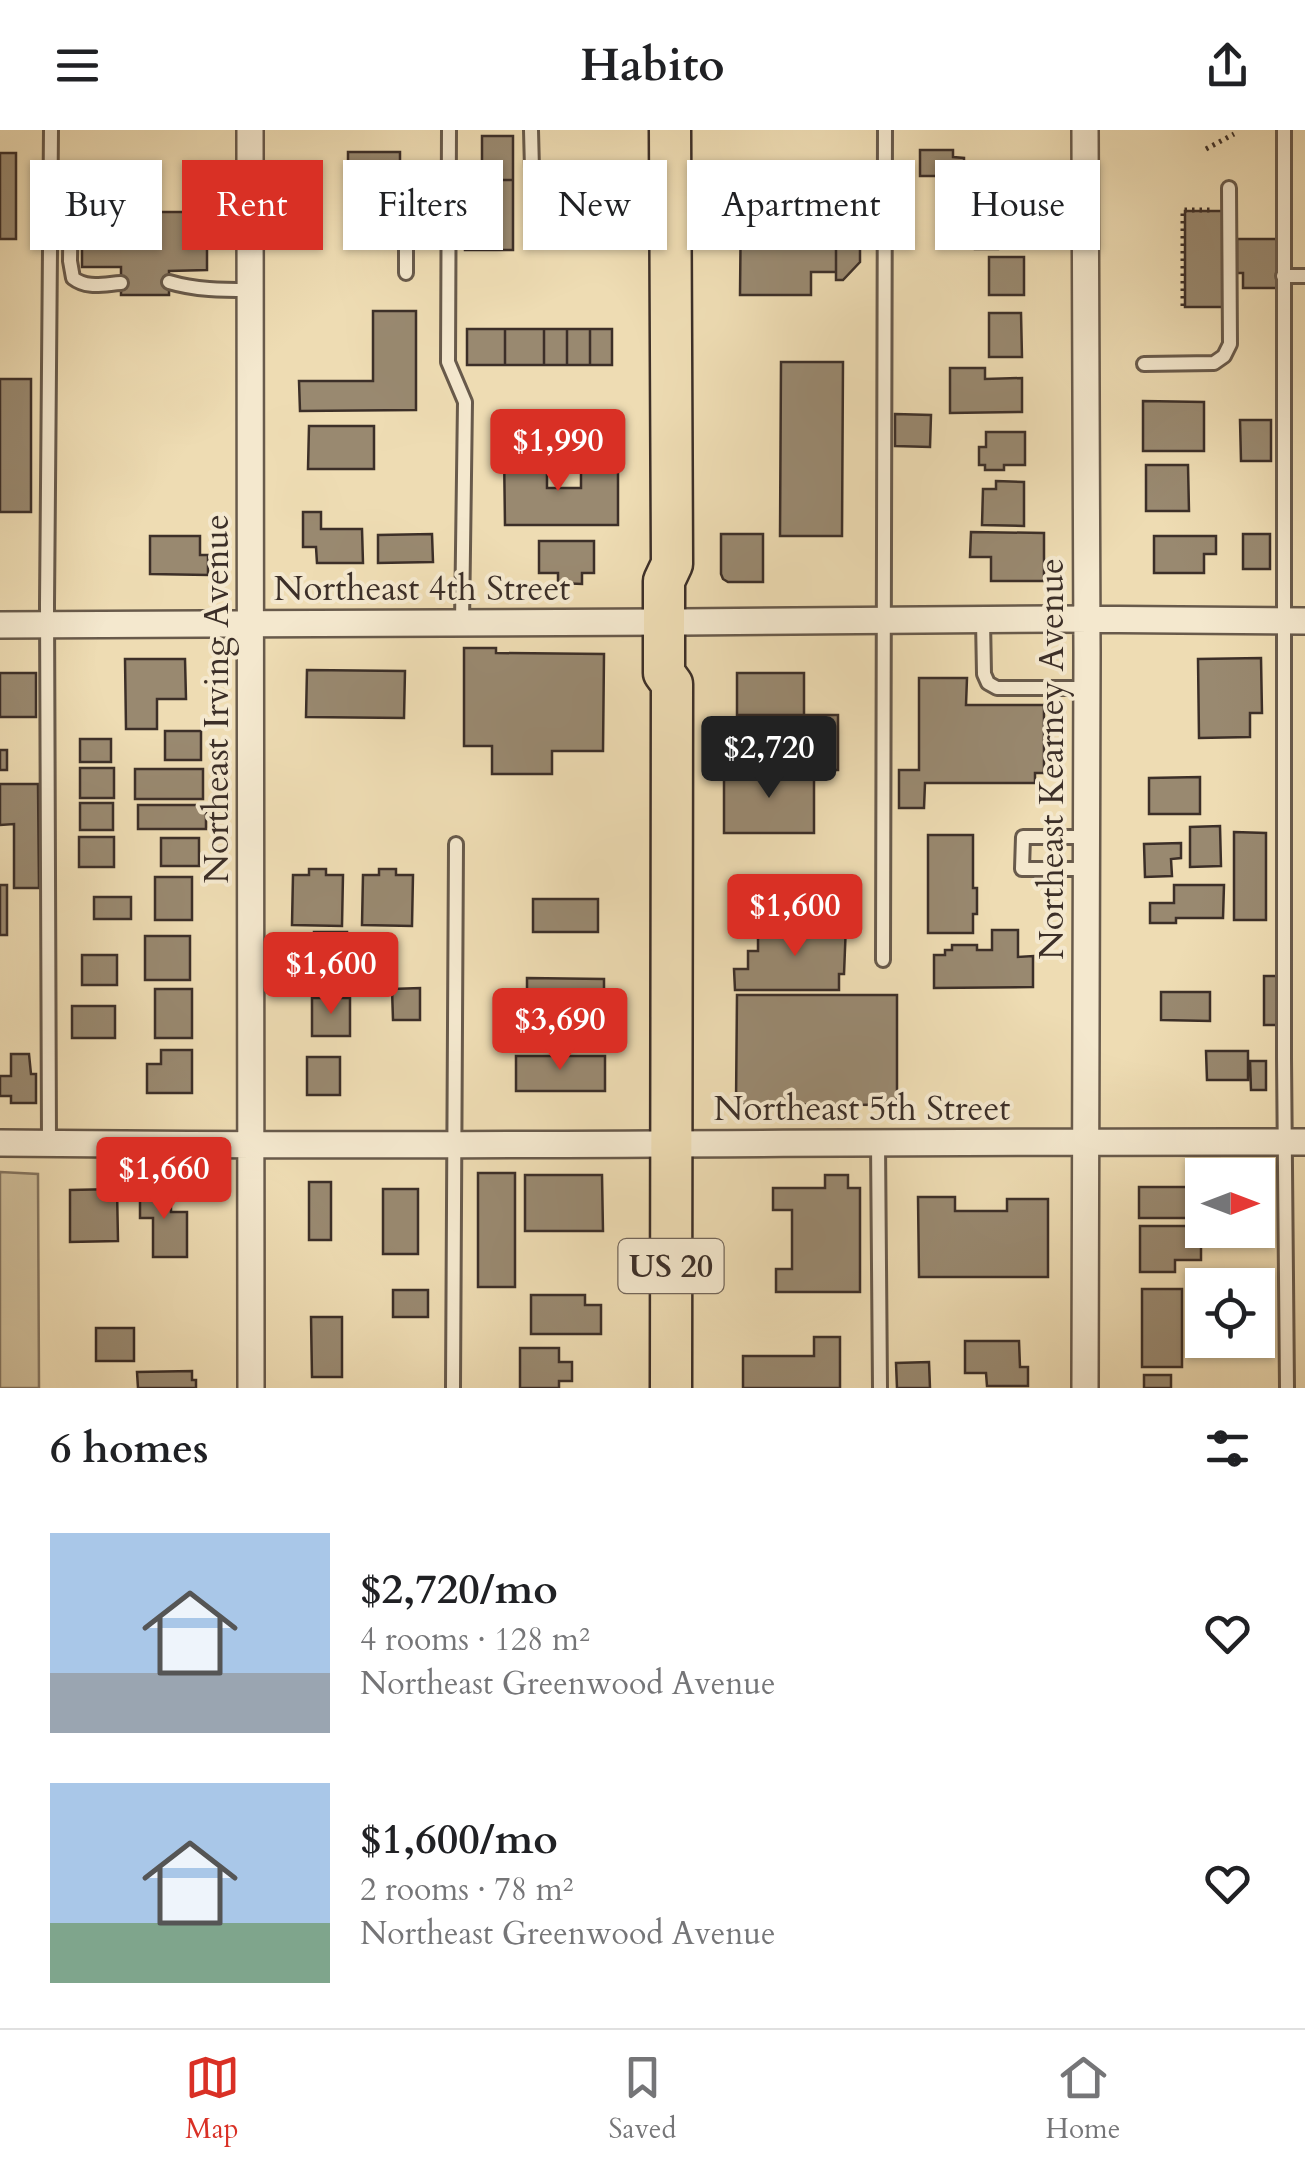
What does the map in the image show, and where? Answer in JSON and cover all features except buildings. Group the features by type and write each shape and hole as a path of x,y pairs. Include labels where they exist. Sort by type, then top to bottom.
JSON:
{"main road":[{"name":"US 20","path":"670,130 672,564 664,580 682,674 672,684 671,1388"}],"street":[{"name":"Northeast Irving Avenue","path":"250,130 251,1388"},
{"name":"Northeast Kearney Avenue","path":"1085,130 1085,1388"},
{"name":"Northeast 4th Street","path":"0,625 1294,621"},
{"name":"Northeast 5th Street","path":"0,1143 1295,1142"}],"lane":[{"path":"49,1144 47,626 51,130"},
{"path":"449,130 449,160"},
{"path":"532,130 532,169 572,169 590,174 599,213 671,214"},
{"path":"883,960 886,130"},
{"path":"1284,130 1283,276 1294,621 1295,1142 1287,1388"},
{"path":"1144,364 1214,363 1224,356 1230,344 1230,188"},
{"path":"70,250 73,278 79,283 121,283"},
{"path":"406,250 406,273"},
{"path":"449,250 448,362 465,402 462,623"},
{"path":"1283,276 1305,276"},
{"path":"169,282 189,288 250,290"},
{"path":"983,620 984,674 988,683 997,688 1087,688"},
{"path":"1086,837 1023,837 1022,869 1086,869"},
{"path":"452,1388 456,844"},
{"path":"878,1142 880,1388"}],"path":[{"path":"1206,149 1234,134"},
{"path":"1183,306 1183,210 1223,210"}],"shaded area":[{"path":"0,1172 38,1174 39,1388 0,1388"}]}
